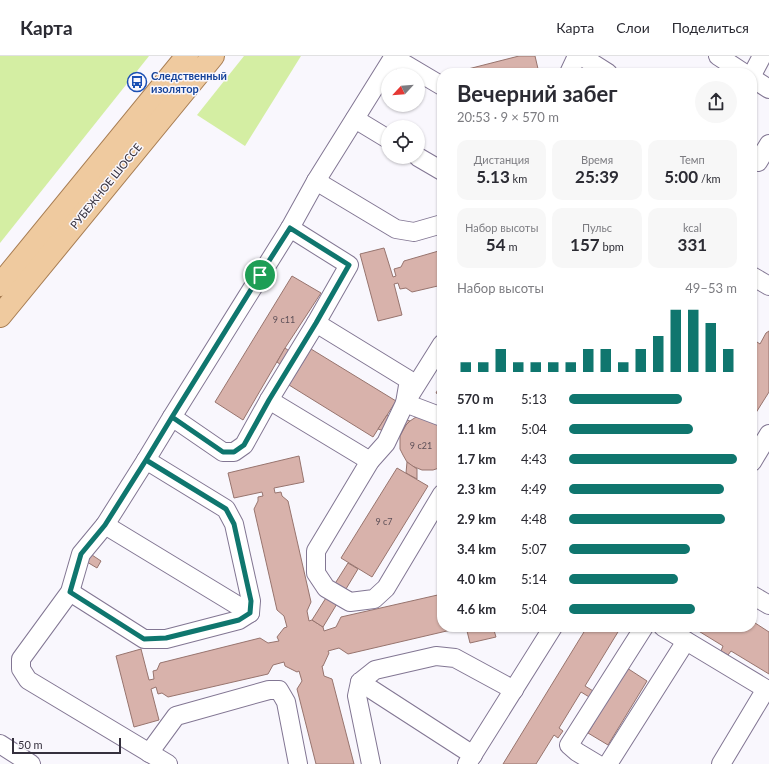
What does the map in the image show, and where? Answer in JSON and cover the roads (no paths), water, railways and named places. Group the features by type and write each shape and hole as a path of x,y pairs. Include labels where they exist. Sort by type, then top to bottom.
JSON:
{"main road":[{"name":"РУБЕЖНОЕ ШОССЕ","path":"0,285 187,56"},
{"name":"РУБЕЖНОЕ ШОССЕ","path":"0,316 213,56"}],"lane":[{"path":"168,764 28,680 21,669 21,659 70,592 81,554 105,525 146,460 290,228 316,181 393,56 437,83"},
{"path":"571,68 577,56"},
{"path":"581,56 600,68"},
{"path":"718,56 736,68"},
{"path":"756,68 762,56"},
{"path":"757,81 769,89"},
{"path":"354,119 381,135"},
{"path":"760,163 769,144"},
{"path":"425,161 437,168"},
{"path":"316,181 396,229 414,232 437,225"},
{"path":"172,417 223,452 234,452 244,445 349,265 290,228"},
{"path":"316,323 409,380 405,403"},
{"path":"437,352 405,403 386,443 370,461 316,551 316,573 326,588 350,602 374,599 386,588 437,505"},
{"path":"269,400 370,461"},
{"path":"405,403 437,415"},
{"path":"757,454 769,434"},
{"path":"146,460 226,509 234,524 251,601 250,613"},
{"path":"105,525 250,613"},
{"path":"70,592 144,639 166,638 239,620 250,613"},
{"path":"757,598 769,605"},
{"path":"360,682 470,759 550,632"},
{"path":"597,764 573,758 569,745 641,632"},
{"path":"672,632 768,690 721,764"},
{"path":"608,764 686,640"},
{"path":"371,764 356,696 360,682 375,670 436,656 455,658 514,690"},
{"path":"149,752 176,716 269,690 279,690 286,702 298,764"},
{"path":"0,744 31,764"}],"place":[{"name":"Следственный изолятор","path":"137,82"}]}
